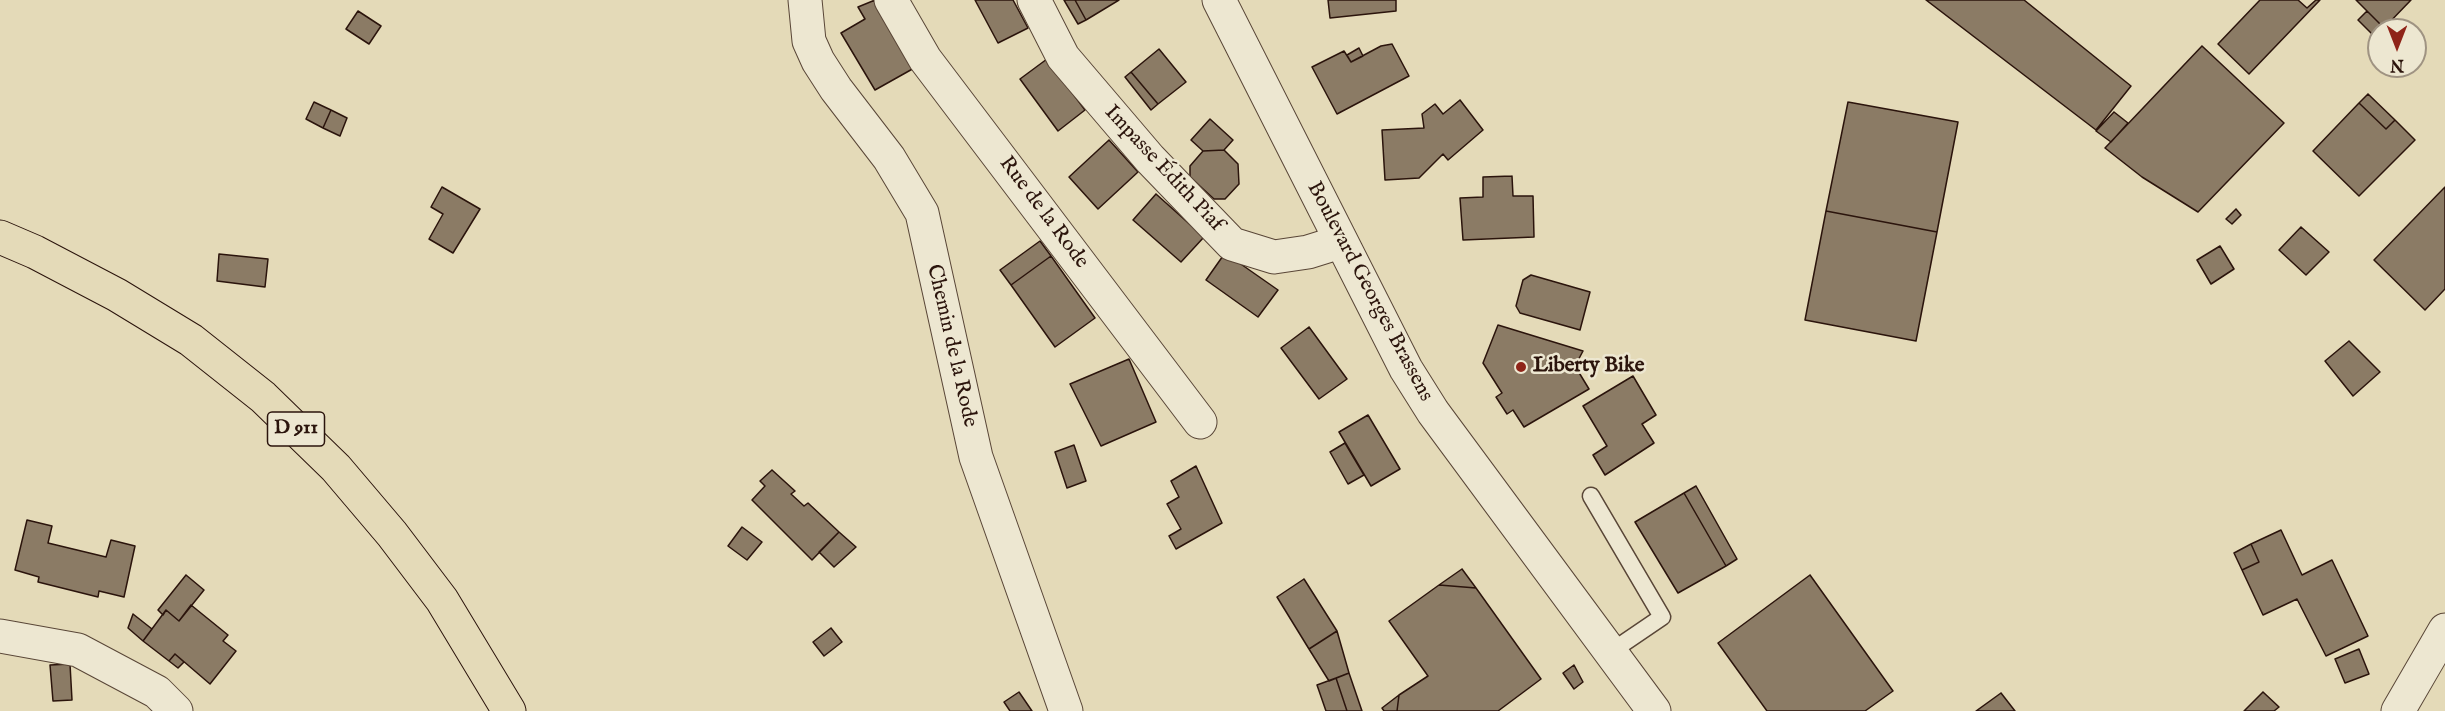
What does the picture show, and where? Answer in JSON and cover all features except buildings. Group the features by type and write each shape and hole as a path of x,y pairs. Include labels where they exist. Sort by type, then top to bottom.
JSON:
{"main road":[{"name":"D 911","path":"0,237 35,252 117,295 191,340 263,397 336,468 392,534 442,600 509,711"}],"street":[{"name":"Chemin de la Rode","path":"805,0 809,41 818,61 836,89 889,158 922,213 976,456 1066,711"},
{"name":"Rue de la Rode","path":"891,0 926,59 1200,422"},
{"name":"Impasse Édith Piaf","path":"1034,0 1063,57 1150,159 1232,244 1274,257 1308,252 1340,242"},
{"name":"Boulevard Georges Brassens","path":"1219,0 1406,369 1433,412 1612,651 1654,711"},
{"path":"2398,711 2445,630"},
{"path":"0,636 78,650 157,692 176,711"}],"lane":[{"path":"1591,496 1662,617 1612,651"}],"place":[{"name":"Liberty Bike","path":"1521,367"}]}
